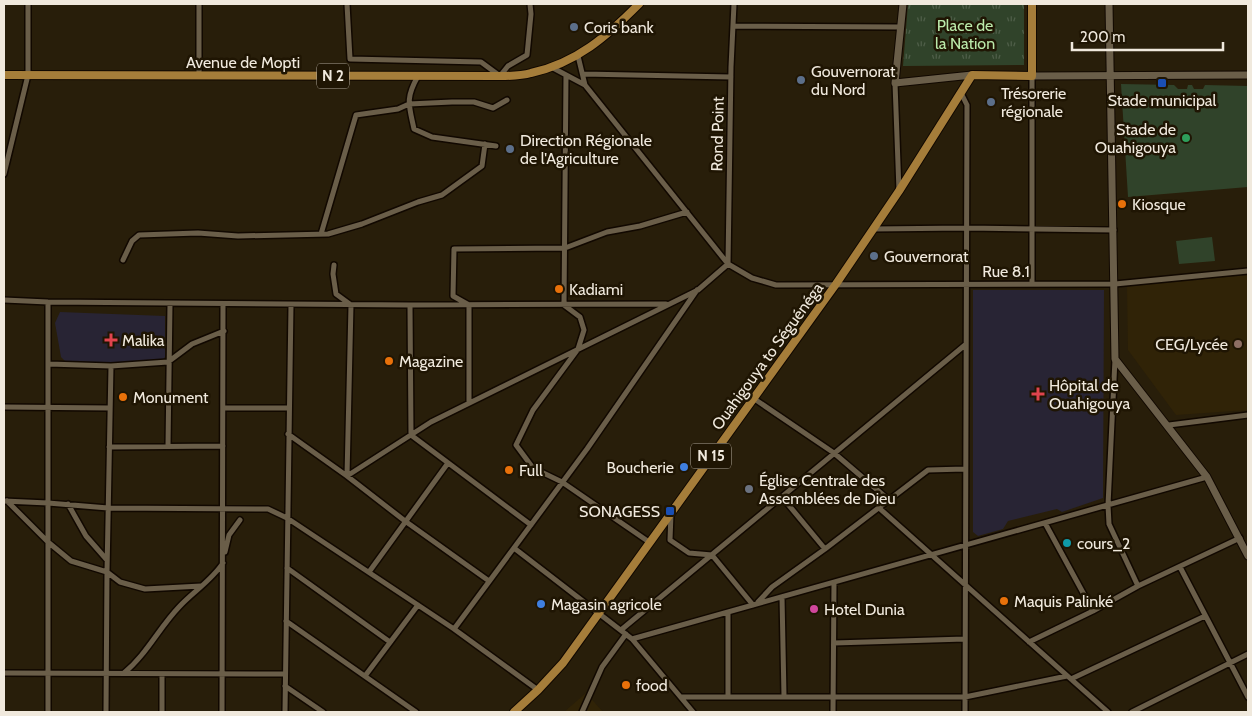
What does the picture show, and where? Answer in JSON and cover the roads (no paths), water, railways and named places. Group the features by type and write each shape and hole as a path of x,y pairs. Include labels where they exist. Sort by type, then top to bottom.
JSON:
{"main road":[{"name":"Avenue de Mopti","path":"4,76 500,76 529,74 552,68 578,56 610,32 639,4"},
{"path":"904,4 896,83 972,75 1248,75"},
{"path":"1032,4 1032,76"},
{"path":"1109,4 1115,358 1208,477 1248,556"},
{"name":"Ouahigouya to Séguénéga","path":"514,712 563,663 836,284 899,191 972,75"}],"street":[{"path":"4,174 28,76 28,4"},
{"path":"199,4 199,76"},
{"path":"347,4 350,58 481,62 500,76 508,66 527,56 531,14 530,4"},
{"name":"Rond Point","path":"728,264 734,4"},
{"path":"733,26 901,27"},
{"name":"Rue 8.1","path":"578,56 585,85"},
{"name":"Rue 8.1","path":"552,68 585,85 728,264 752,278 776,284 1115,284 1248,271"},
{"path":"583,74 731,77"},
{"path":"564,304 566,75"},
{"path":"418,76 410,90 409,104 414,129 432,137 496,146"},
{"path":"1032,76 1032,283"},
{"path":"896,83 899,191"},
{"path":"961,93 966,105 965,712"},
{"path":"321,234 356,115 398,109 409,104 474,102 493,108 507,100"},
{"path":"123,260 132,241 139,236 198,233 238,236 328,234 362,224 418,202 442,195 482,166 485,144"},
{"path":"469,305 453,296 454,249 565,248 607,232 640,226 686,212"},
{"path":"873,229 1032,228 1114,230"},
{"path":"454,629 562,482 698,290 728,264"},
{"path":"334,265 333,274 336,294 351,305"},
{"path":"347,476 431,422 698,290"},
{"path":"4,300 291,305 669,304"},
{"path":"48,302 48,712"},
{"path":"168,446 170,304"},
{"path":"222,712 223,304"},
{"path":"564,304 580,317 584,330 578,349 533,410 516,445 533,468 562,482 649,542"},
{"path":"285,712 291,305"},
{"path":"347,476 351,305"},
{"path":"410,305 411,435"},
{"path":"469,305 469,403"},
{"path":"49,364 111,366 168,362 192,344 224,331"},
{"path":"621,630 965,345"},
{"path":"1115,358 1108,505 1109,524 1138,586"},
{"path":"106,712 111,366"},
{"path":"753,398 834,453 889,500"},
{"path":"4,407 110,408"},
{"path":"223,408 289,408"},
{"path":"1169,425 1248,415"},
{"path":"288,434 489,581"},
{"path":"411,435 531,525"},
{"path":"109,447 223,446"},
{"path":"368,572 448,464"},
{"path":"756,604 772,587 928,470 965,469"},
{"path":"632,639 1208,477"},
{"path":"782,497 825,549"},
{"path":"6,501 48,502 108,508 268,509 287,518 454,629 538,690"},
{"path":"6,501 48,542 71,561 107,572 120,582 145,589 202,586"},
{"path":"68,504 86,536 107,560"},
{"path":"878,508 1108,712"},
{"path":"671,512 670,540 689,554 712,555 756,604"},
{"path":"123,673 134,665 179,607 223,564 229,536 240,520"},
{"path":"1045,523 1093,612"},
{"path":"1029,642 1093,612 1138,586 1240,538"},
{"path":"514,548 632,639 693,712"},
{"path":"1180,567 1248,697"},
{"path":"287,568 390,642"},
{"path":"834,582 834,712"},
{"path":"782,597 784,696"},
{"path":"365,676 418,605"},
{"path":"728,612 728,697"},
{"path":"680,697 965,696 1069,678 1206,616"},
{"path":"286,621 416,712"},
{"path":"582,712 602,667 626,634"},
{"path":"834,643 965,639"},
{"path":"1132,712 1248,654"},
{"path":"4,673 285,674"},
{"path":"162,674 162,712"},
{"path":"285,686 323,712"}],"place":[{"name":"Coris bank","path":"574,27"},
{"name":"Gouvernorat du Nord","path":"801,80"},
{"name":"Stade municipal","path":"1162,83"},
{"name":"Trésorerie régionale","path":"991,102"},
{"name":"Stade de Ouahigouya","path":"1186,138"},
{"name":"Direction Régionale de l'Agriculture","path":"510,149"},
{"name":"Kiosque","path":"1122,204"},
{"name":"Gouvernorat","path":"874,256"},
{"name":"Kadiami","path":"559,289"},
{"name":"Malika","path":"111,340"},
{"name":"CEG/Lycée","path":"1238,344"},
{"name":"Magazine","path":"389,361"},
{"name":"Hôpital de Ouahigouya","path":"1038,394"},
{"name":"Monument","path":"123,397"},
{"name":"Boucherie","path":"684,467"},
{"name":"Full","path":"509,470"},
{"name":"Église Centrale des Assemblées de Dieu","path":"749,489"},
{"name":"SONAGESS","path":"670,511"},
{"name":"cours_2","path":"1067,543"},
{"name":"Maquis Palinké","path":"1004,601"},
{"name":"Magasin agricole","path":"541,604"},
{"name":"Hotel Dunia","path":"814,609"},
{"name":"food","path":"626,685"}],"park label":[{"name":"Place de la Nation","path":"965,34"}]}
